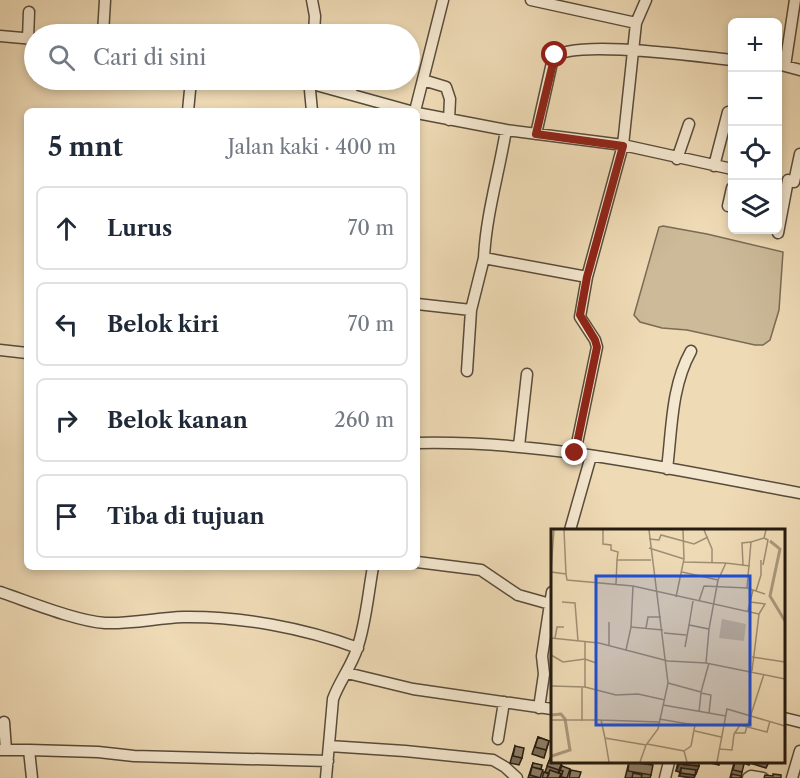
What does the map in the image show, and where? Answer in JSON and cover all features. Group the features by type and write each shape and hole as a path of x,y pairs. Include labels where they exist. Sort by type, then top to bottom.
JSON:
{"street":[{"path":"104,24 105,0"},
{"path":"312,0 315,24"},
{"path":"417,108 443,0"},
{"path":"531,0 636,23"},
{"path":"575,453 597,347 580,317 587,277 623,146 636,23 646,0"},
{"path":"782,61 795,0"},
{"path":"29,12 30,24"},
{"path":"0,36 24,38"},
{"path":"536,134 555,55 570,50 633,49 728,60"},
{"path":"782,66 800,70"},
{"path":"423,80 446,87 450,99 448,120"},
{"path":"189,108 190,90"},
{"path":"307,90 311,108"},
{"path":"337,90 399,108"},
{"path":"350,94 351,90"},
{"path":"714,166 728,112"},
{"path":"420,113 506,130 623,146 728,168"},
{"path":"677,159 689,124"},
{"path":"467,370 471,310 484,258 485,232 506,130"},
{"path":"721,141 728,142"},
{"path":"782,216 790,181 800,154"},
{"path":"484,258 587,277"},
{"path":"420,304 471,310"},
{"path":"0,350 24,353"},
{"path":"668,469 677,383 691,351"},
{"path":"519,446 527,374"},
{"path":"420,443 484,443 575,453 800,493"},
{"path":"571,529 591,456"},
{"path":"420,562 481,570 518,595 550,608 542,656 544,674 539,708"},
{"path":"326,778 333,699 358,648 369,600 373,570"},
{"path":"0,592 80,618 104,623 143,622 179,617 218,617 328,637 358,648"},
{"path":"347,673 413,689 551,710"},
{"path":"498,739 504,702"},
{"path":"785,718 800,722"},
{"path":"4,722 3,750 328,761"},
{"path":"329,746 493,760 517,778"},
{"path":"29,750 32,778"},
{"path":"792,778 800,752"},
{"path":"665,778 669,763"},
{"path":"748,778 751,776 763,778"}],"shaded area":[{"path":"659,227 783,252 779,310 770,340 763,345 755,345 640,322 634,315"}],"building":[{"path":"538,737 549,741 546,750 535,747"},
{"path":"515,746 524,748 522,758 513,756"},
{"path":"551,756 551,763 562,763 559,770 547,766"},
{"path":"533,763 542,765 541,769 532,767 531,770"},
{"path":"629,763 653,765 651,775 628,771"},
{"path":"699,763 699,766 679,764"},
{"path":"735,763 744,764 742,772 733,770"},
{"path":"562,766 570,769 567,778 561,777"},
{"path":"532,767 543,770 540,778 530,775"},
{"path":"681,768 696,770 695,775 681,773"},
{"path":"550,770 561,774 559,778 547,778"},
{"path":"571,770 581,772 579,778 569,778"},
{"path":"544,772 549,774 547,778 542,778"},
{"path":"633,773 642,775 641,778 632,778"},
{"path":"732,774 741,776 741,778 731,778"},
{"path":"773,774 781,775 781,778 764,778 765,775 773,776"}],"route":[{"path":"555,55 536,134 623,146 587,277 580,315 597,347 575,453"}]}
